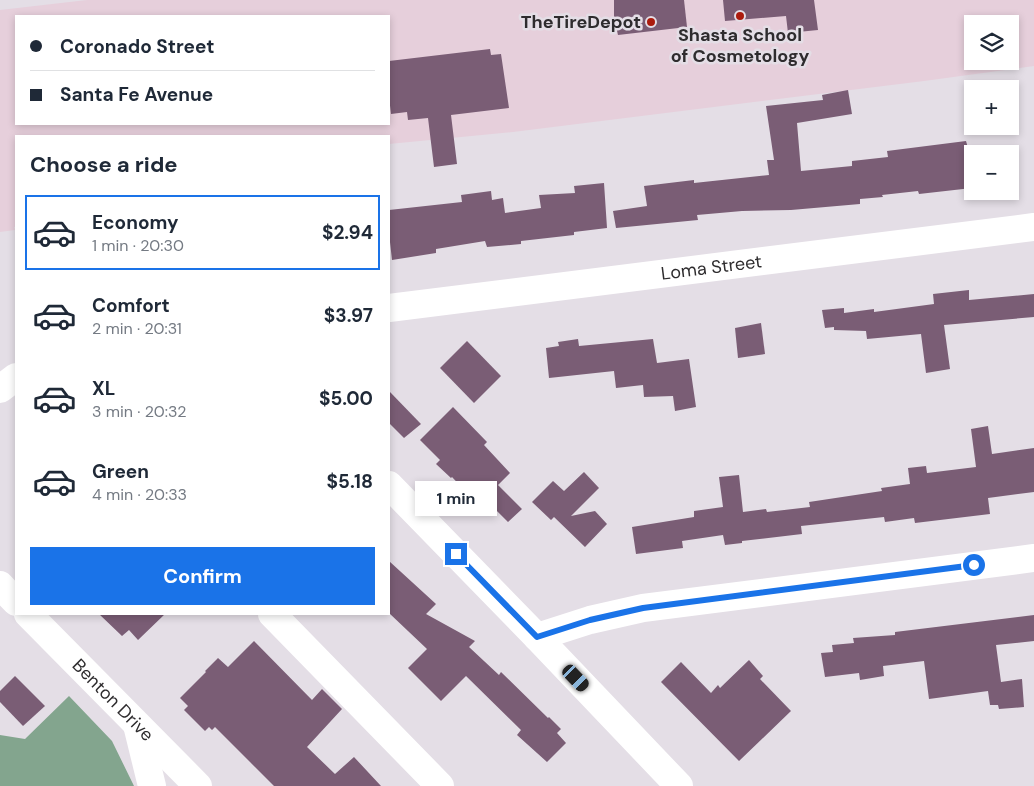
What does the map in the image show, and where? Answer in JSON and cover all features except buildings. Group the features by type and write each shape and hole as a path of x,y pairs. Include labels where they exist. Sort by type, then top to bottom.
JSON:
{"street":[{"name":"Loma Street","path":"390,308 1034,227"},
{"path":"0,389 15,378"},
{"path":"390,486 679,786"},
{"path":"537,637 590,620 643,608 1034,558"},
{"path":"0,585 15,601"},
{"name":"Benton Drive","path":"29,615 198,786"},
{"path":"273,615 440,786"},
{"path":"137,724 152,786"}],"shaded area":[{"path":"87,0 1034,0 1034,66 1019,68 1019,15 964,15 964,70 1005,70 924,81 513,132 390,144 390,135 15,135 15,230 0,232 0,10"}],"green space":[{"path":"69,696 112,741 134,786 0,786 0,735 25,739"}],"place":[{"name":"Shasta School of Cosmetology","path":"740,16"},
{"name":"TheTireDepot","path":"651,22"}],"route":[{"path":"456,554 537,637 590,620 643,608 974,565"}]}
